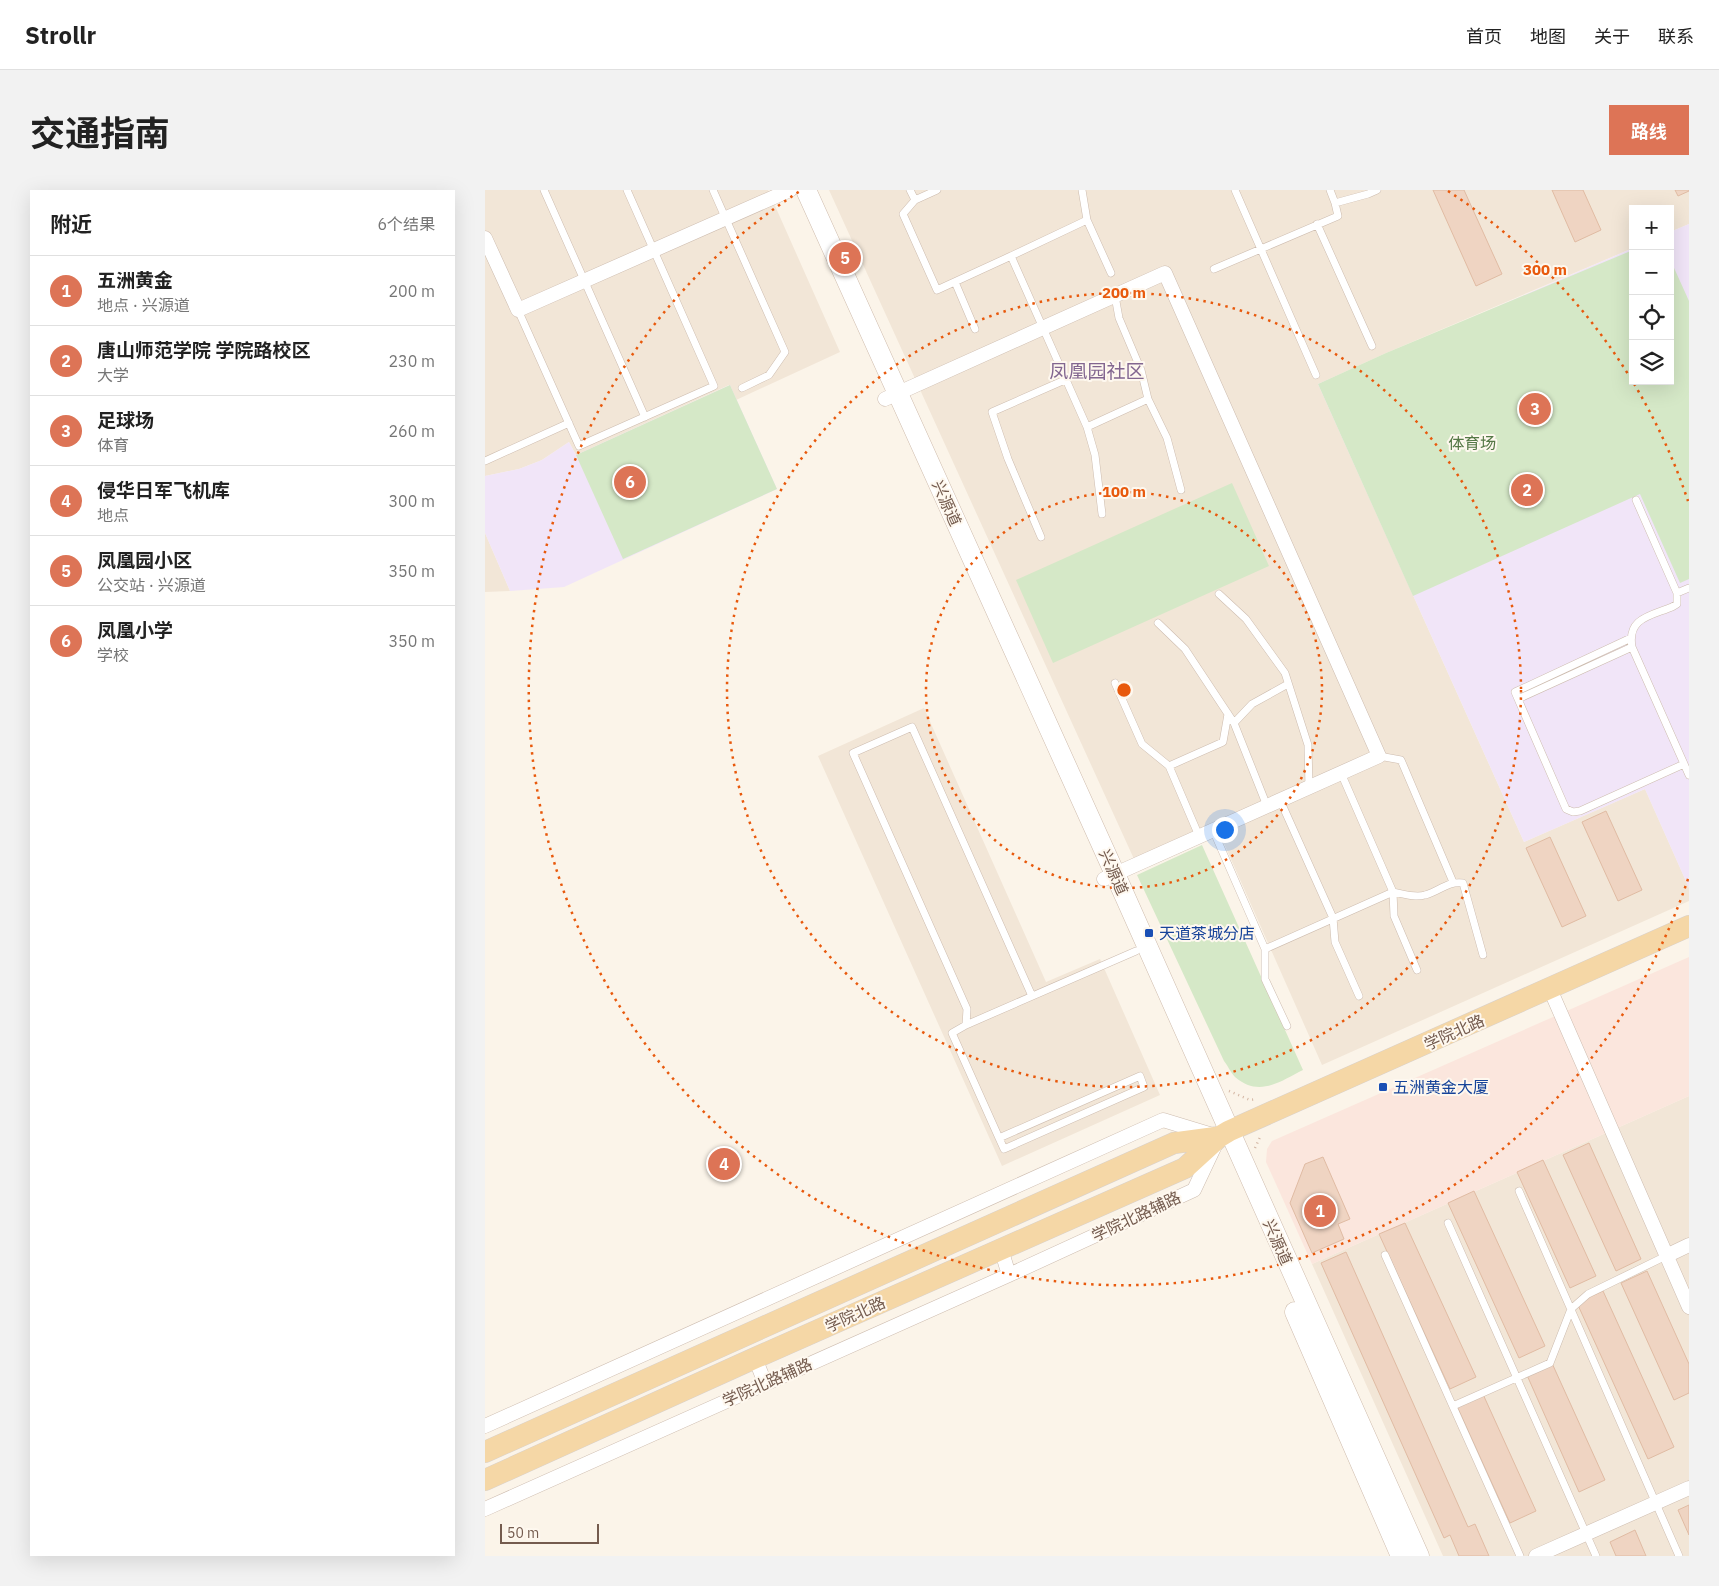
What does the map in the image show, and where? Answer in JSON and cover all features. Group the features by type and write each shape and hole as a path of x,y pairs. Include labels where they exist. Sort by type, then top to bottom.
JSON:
{"main road":[{"name":"兴源道","path":"791,190 891,396 1224,1134 1419,1556"},
{"name":"兴源道","path":"806,190 891,396"},
{"name":"兴源道","path":"1109,876 1136,951 1224,1134 1401,1556"},
{"name":"学院北路","path":"485,1452 1174,1143 1224,1134 1689,926"},
{"name":"学院北路","path":"485,1480 755,1358 1185,1168 1224,1134"},
{"path":"746,1336 755,1358"}],"street":[{"path":"485,238 518,310 791,190"},
{"path":"891,396 1044,329 1165,273 1379,756 1109,876"},
{"path":"1550,989 1689,1307"},
{"path":"485,1426 983,1203 1163,1120 1224,1134"},
{"name":"学院北路辅路","path":"485,1509 1194,1190 1224,1134"},
{"path":"983,1203 991,1225"},
{"path":"1666,1256 1689,1245"},
{"path":"1001,1249 1009,1274"},
{"path":"736,1314 746,1336"},
{"path":"755,1358 765,1383"},
{"path":"1537,1556 1689,1488"}],"lane":[{"path":"544,190 645,417"},
{"path":"518,310 579,446 714,386 627,190"},
{"path":"713,190 785,352 769,375 742,388"},
{"path":"910,190 915,200"},
{"path":"937,190 915,200 903,214 937,290 1087,220"},
{"path":"1082,190 1087,220 1111,273"},
{"path":"1235,190 1317,375"},
{"path":"1214,269 1338,216 1330,190"},
{"path":"1335,203 1377,190"},
{"path":"1317,224 1372,346"},
{"path":"1011,256 1087,426 1095,455 1102,514"},
{"path":"955,282 975,329"},
{"path":"1115,296 1119,318 1141,370 1148,399 1167,438 1181,490"},
{"path":"1041,537 1008,459 992,412 1067,379"},
{"path":"1087,426 1148,399"},
{"path":"485,461 569,423"},
{"path":"1636,500 1677,593 1677,604 1637,622 1632,629 1632,647 1689,774"},
{"path":"1677,593 1689,588"},
{"path":"1219,594 1246,619 1285,673 1308,745 1309,787"},
{"path":"1158,623 1185,649 1228,714 1267,806"},
{"path":"1631,638 1515,692 1566,809 1573,812 1580,811 1684,764"},
{"path":"1518,699 1632,647"},
{"path":"1115,683 1142,744 1169,766 1199,836"},
{"path":"1233,723 1253,704 1288,684"},
{"path":"1169,766 1223,742 1228,714"},
{"path":"966,1025 967,1009 853,753 912,727 1032,996"},
{"path":"1379,756 1401,760 1453,882"},
{"path":"1341,773 1393,892 1394,916 1417,970"},
{"path":"1280,800 1333,918 1335,942 1359,996"},
{"path":"1213,830 1265,949 1265,979 1287,1026"},
{"path":"1265,949 1393,892 1416,897 1426,895 1453,882 1463,883 1483,955"},
{"path":"999,1138 1140,1076 1144,1087 1004,1149 999,1138 952,1033 966,1025 1136,951"},
{"path":"1519,1192 1679,1556"},
{"path":"1448,1223 1596,1556"},
{"path":"1385,1254 1520,1556"},
{"path":"1453,1406 1550,1363 1571,1309 1588,1294 1666,1256"}],"shaded area":[{"path":"485,190 768,190 840,352 736,400 729,385 576,455 569,442 542,460 519,469 485,476"},
{"path":"829,190 1689,190 1689,224 1674,230 1674,205 1629,205 1629,250 1386,353 1318,384 1524,842 1645,789 1689,888 1689,901 1322,1065 1215,823 1134,859"},
{"path":"1689,224 1689,888 1645,789 1524,842 1318,384 1629,250 1629,385 1674,385 1674,230"},
{"path":"730,385 777,489 564,587 510,591 485,533 485,476 519,469 542,460 569,442 576,455"},
{"path":"485,533 510,591 485,592"},
{"path":"924,708 1046,982 1100,959 1160,1095 1002,1166 818,756"},
{"path":"1689,957 1689,1096 1312,1264 1266,1162 1267,1149 1272,1141"},
{"path":"1689,1096 1689,1556 1443,1556 1312,1264"}],"green space":[{"name":"体育场","path":"1629,252 1629,385 1674,385 1674,268 1689,301 1689,579 1680,583 1640,494 1413,596 1318,384 1386,353"},
{"path":"730,385 777,489 623,559 576,455"},
{"path":"1232,483 1269,566 1053,663 1016,580"},
{"path":"1202,845 1303,1070 1270,1086 1261,1087 1244,1083 1235,1077 1224,1061 1137,875"}],"building":[{"path":"1433,190 1464,190 1502,274 1476,286"},
{"path":"1552,190 1583,190 1601,230 1575,242"},
{"path":"1675,190 1689,190 1689,191 1678,196"},
{"path":"1606,811 1642,890 1618,901 1582,822"},
{"path":"1550,837 1586,916 1562,927 1526,848"},
{"path":"1589,1143 1641,1259 1616,1271 1563,1155"},
{"path":"724,1150 735,1154 739,1165 735,1176 724,1180 713,1176 709,1165 713,1154"},
{"path":"1323,1157 1350,1219 1338,1224 1344,1239 1312,1253 1290,1203 1305,1164"},
{"path":"1543,1160 1596,1276 1570,1288 1517,1172"},
{"path":"1474,1191 1545,1346 1519,1358 1448,1203"},
{"path":"1405,1223 1476,1377 1450,1389 1379,1234"},
{"path":"1346,1252 1468,1527 1475,1524 1489,1556 1459,1556 1450,1535 1444,1538 1321,1263"},
{"path":"1647,1271 1689,1364 1689,1393 1674,1400 1621,1283"},
{"path":"1603,1291 1674,1447 1648,1459 1577,1303"},
{"path":"1551,1361 1605,1480 1579,1492 1526,1373"},
{"path":"1482,1392 1536,1511 1510,1523 1456,1404"},
{"path":"1689,1505 1689,1535 1678,1510"},
{"path":"1635,1530 1646,1556 1616,1556 1610,1542"}],"place":[{"name":"凤凰园小区","path":"845,258"},
{"name":"足球场","path":"1535,409"},
{"name":"凤凰小学","path":"630,482"},
{"name":"唐山师范学院 学院路校区","path":"1527,490"},
{"name":"天道茶城分店","path":"1149,933"},
{"name":"五洲黄金大厦","path":"1383,1087"},
{"name":"侵华日军飞机库","path":"724,1164"},
{"name":"五洲黄金","path":"1320,1211"}],"district":[{"name":"凤凰园社区","path":"1097,371"}]}
